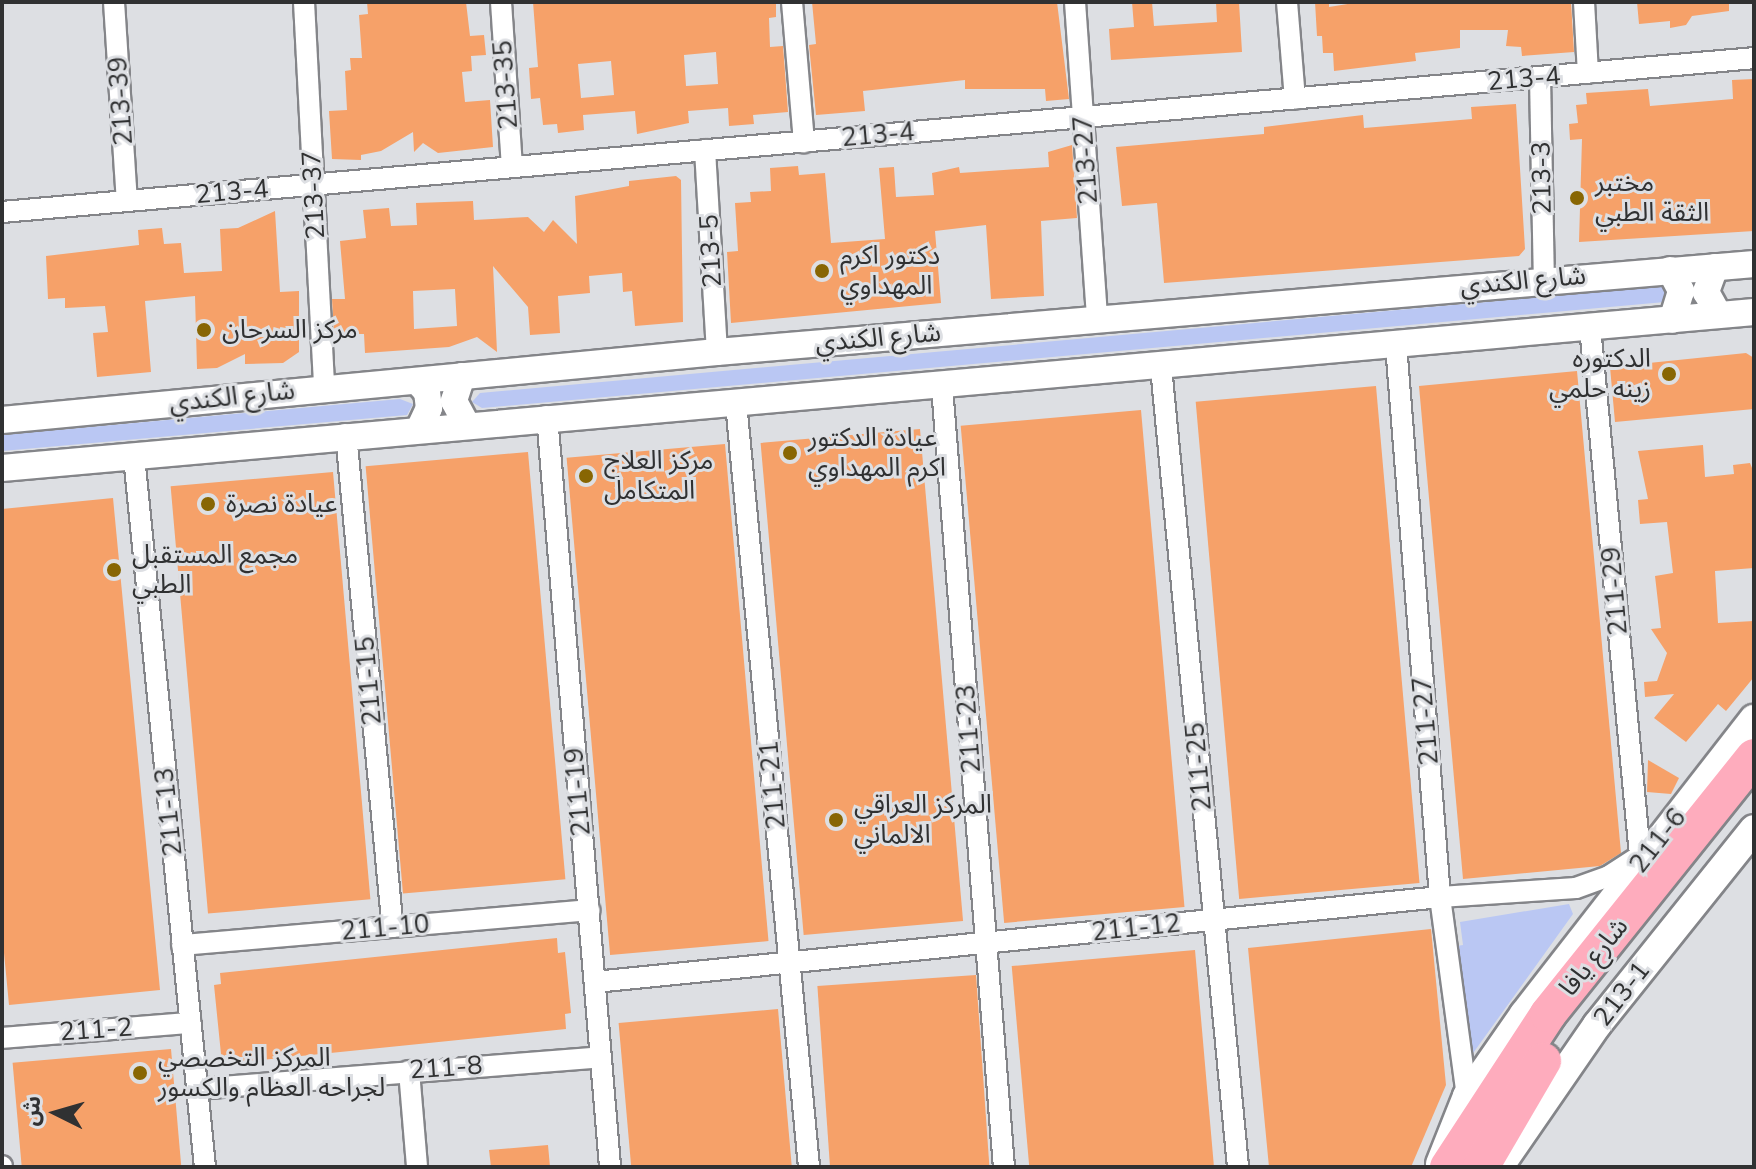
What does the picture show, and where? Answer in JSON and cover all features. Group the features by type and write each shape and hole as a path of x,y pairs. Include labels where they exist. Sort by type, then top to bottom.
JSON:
{"highway":[{"name":"شارع يافا","path":"1448,1167 1548,1014 1754,757"},
{"name":"شارع يافا","path":"1481,1167 1531,1078 1573,1017 1754,794"}],"main road":[{"name":"211-6","path":"1439,1167 1467,1096 1754,719"},
{"name":"213-1","path":"1499,1167 1597,1025 1754,829"}],"street":[{"name":"213-39","path":"114,2 127,201"},
{"name":"213-37","path":"304,2 324,388"},
{"name":"213-35","path":"501,2 512,167"},
{"path":"792,2 804,142"},
{"name":"213-27","path":"1075,2 1097,319"},
{"path":"1287,2 1295,99"},
{"path":"1584,2 1588,73"},
{"name":"213-4","path":"2,212 1754,58"},
{"name":"213-3","path":"1540,77 1544,279"},
{"name":"213-5","path":"705,150 717,352"},
{"name":"شارع الكندي","path":"2,420 717,352 1544,279 1754,264"},
{"path":"1715,267 1706,292 1719,315"},
{"path":"1670,270 1681,291 1672,320"},
{"name":"شارع الكندي","path":"2,468 547,416 942,387 1754,312"},
{"name":"211-29","path":"1590,327 1640,855"},
{"name":"211-27","path":"1396,345 1440,897 1467,1096"},
{"name":"211-25","path":"1161,367 1238,1167"},
{"path":"462,376 454,401 466,424"},
{"path":"417,381 427,392 429,408 419,429"},
{"name":"211-23","path":"942,387 1004,1167"},
{"name":"211-21","path":"736,403 809,1167"},
{"name":"211-19","path":"547,416 610,1167"},
{"name":"211-15","path":"346,434 393,927"},
{"name":"211-13","path":"134,456 205,1167"},
{"name":"211-12","path":"595,982 1440,897 1576,888 1609,876 1662,836"},
{"name":"211-10","path":"182,945 589,910"},
{"name":"211-2","path":"2,1038 190,1023"},
{"name":"211-8","path":"197,1089 601,1057"},
{"path":"409,1071 417,1167"}],"shaded area":[{"path":"1664,286 1671,291 1665,302 482,408 472,402 480,393"},
{"path":"400,399 413,404 407,415 2,451 2,435"},
{"path":"1569,904 1573,914 1471,1056 1457,946 1463,945 1460,922"}],"building":[{"path":"367,2 466,2 470,36 484,35 486,55 471,56 472,71 462,72 465,102 490,100 493,147 438,153 423,143 414,152 413,132 381,151 361,155 361,160 332,159 329,111 347,110 345,71 351,70 350,58 362,58 359,15 368,14"},
{"path":"533,2 776,2 776,17 769,18 770,47 783,46 788,112 753,115 754,124 729,126 728,108 688,111 689,123 637,134 635,111 583,115 584,130 558,133 557,124 543,125 540,98 531,99 529,68 538,67","holes":["716,52 718,84 686,86 684,55","611,61 614,95 581,98 578,64"]},
{"path":"812,2 1057,2 1069,99 1046,101 1045,89 965,89 965,80 863,91 865,111 816,115 809,45 816,44"},
{"path":"1132,2 1152,2 1154,26 1217,22 1216,2 1239,2 1242,52 1111,60 1109,29 1134,27"},
{"path":"1315,2 1329,2 1329,7 1360,2 1571,2 1574,52 1522,56 1521,47 1506,46 1508,30 1460,30 1460,48 1415,53 1416,61 1334,71 1333,53 1323,53 1322,36 1317,36"},
{"path":"1637,2 1729,2 1729,11 1692,16 1686,25 1670,28 1670,21 1639,24"},
{"path":"1754,79 1754,231 1579,242 1582,139 1570,140 1569,124 1578,123 1576,105 1587,104 1586,93 1648,89 1650,106 1733,99 1732,80"},
{"path":"1516,104 1525,249 1519,256 1164,283 1157,203 1122,206 1116,147 1264,134 1264,127 1363,115 1364,128 1472,119 1471,107"},
{"path":"1072,145 1077,218 1041,221 1044,296 991,299 986,225 935,231 941,303 731,323 727,252 738,251 735,203 751,202 750,192 771,191 770,168 798,166 799,175 825,173 831,243 885,239 879,168 894,167 896,197 934,195 932,173 959,167 960,173 1049,167 1048,152"},
{"path":"676,176 681,180 683,322 635,326 632,291 623,292 622,273 589,276 590,293 558,296 560,333 530,335 528,307 493,266 497,352 477,337 449,347 365,353 364,334 334,334 332,299 345,299 340,241 366,238 363,210 389,208 391,226 417,225 416,203 473,201 474,220 528,217 544,232 553,220 577,244 575,196 629,186 629,181","holes":["455,289 457,326 414,329 413,291"]},
{"path":"275,211 280,292 299,291 299,352 283,363 245,364 245,354 217,368 197,369 195,296 145,301 151,372 97,377 93,333 108,332 105,306 65,308 65,298 48,299 46,256 139,245 138,230 162,228 164,244 181,243 184,273 222,271 220,229 238,228"},
{"path":"1746,353 1754,358 1754,409 1615,422 1610,367"},
{"path":"1577,371 1621,853 1600,866 1463,879 1419,386"},
{"path":"1376,386 1419,883 1239,899 1196,402"},
{"path":"1141,410 1184,907 1004,923 961,426"},
{"path":"920,429 963,921 804,935 761,443"},
{"path":"725,444 768,941 610,955 567,458"},
{"path":"1703,445 1705,477 1734,474 1733,465 1750,463 1754,473 1754,568 1715,571 1718,623 1754,621 1754,677 1726,711 1718,704 1686,742 1654,718 1674,694 1645,697 1644,682 1657,681 1667,653 1651,629 1661,628 1655,576 1673,573 1667,522 1640,524 1638,500 1648,499 1638,451"},
{"path":"528,452 565,879 403,894 366,466"},
{"path":"333,472 370,899 208,914 171,486"},
{"path":"113,498 160,990 9,1005 2,932 2,509"},
{"path":"1648,760 1679,778 1671,794 1647,792"},
{"path":"1431,929 1446,1085 1411,1167 1269,1167 1248,948"},
{"path":"557,938 558,953 565,952 571,1013 565,1014 566,1029 222,1064 214,985 221,984 220,973"},
{"path":"1195,950 1214,1167 1029,1167 1012,966"},
{"path":"976,975 989,1167 830,1167 817,986"},
{"path":"778,1009 792,1167 631,1167 619,1023"},
{"path":"171,1049 181,1167 22,1167 13,1063"},
{"path":"548,1145 550,1167 491,1167 489,1150"}],"place":[{"name":"مختبر الثقة الطبي","path":"1577,198"},
{"name":"دكتور اكرم المهداوي","path":"822,271"},
{"name":"مركز السرحان","path":"204,330"},
{"name":"الدكتوره زينه حلمي","path":"1669,374"},
{"name":"عيادة الدكتور اكرم المهداوي","path":"790,453"},
{"name":"مركز العلاج المتكامل","path":"586,476"},
{"name":"عيادة نصرة","path":"208,504"},
{"name":"مجمع المستقبل الطبي","path":"114,570"},
{"name":"المركز العراقي الالماني","path":"836,820"},
{"name":"المركز التخصصي لجراحه العظام والكسور","path":"140,1073"}]}
